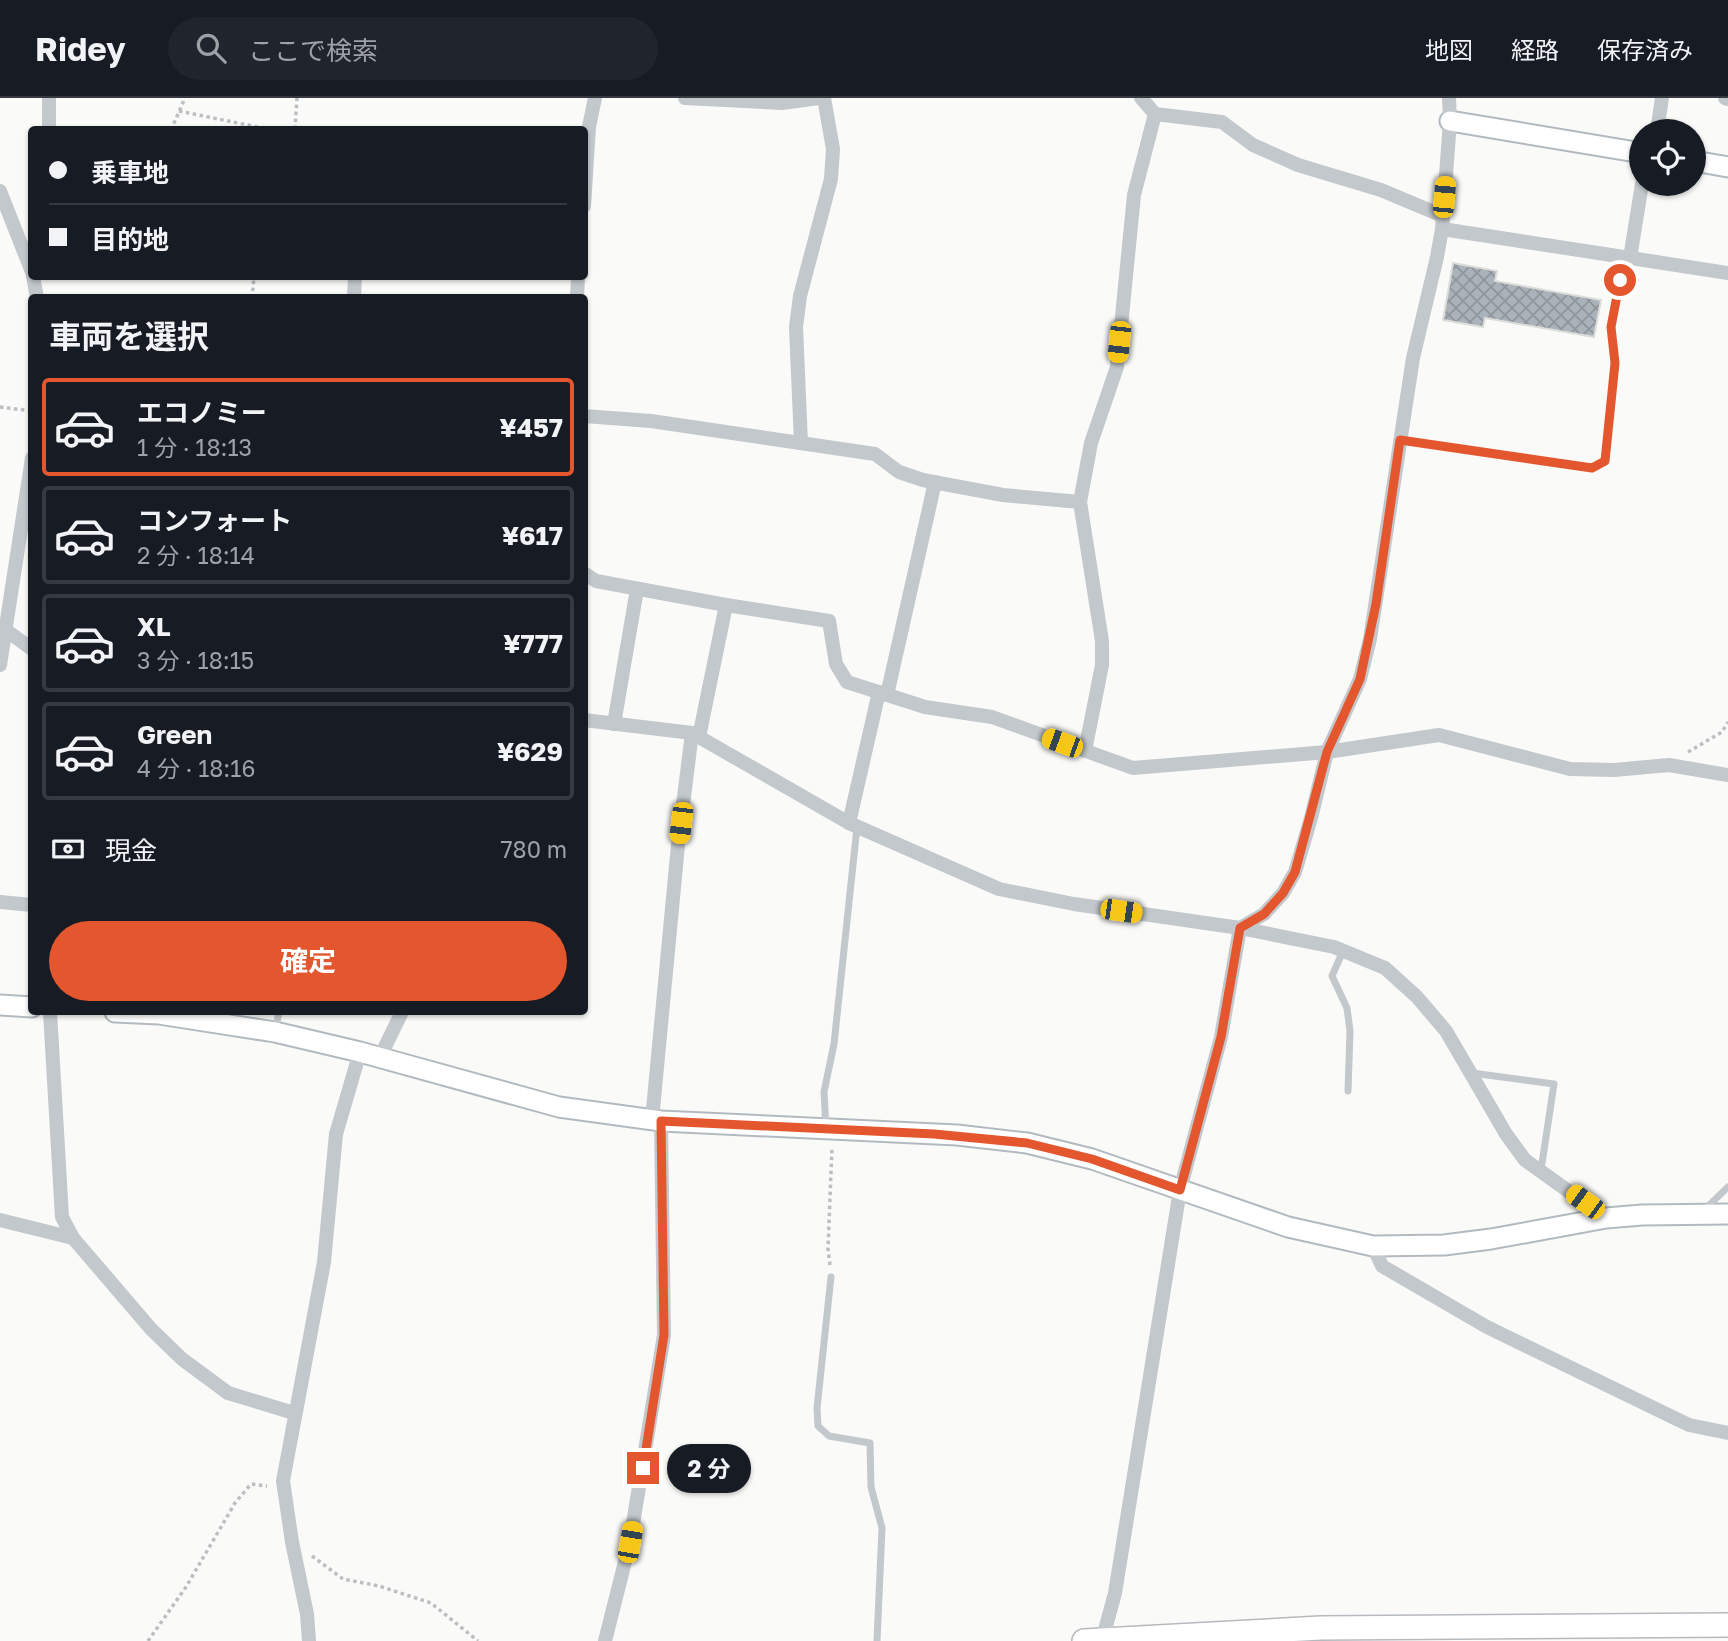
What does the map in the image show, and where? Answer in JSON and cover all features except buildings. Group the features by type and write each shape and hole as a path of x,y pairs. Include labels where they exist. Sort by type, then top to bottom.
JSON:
{"main road":[{"path":"1096,1640 1321,1628 1728,1625"}],"street":[{"path":"49,98 49,126"},
{"path":"588,143 595,98"},
{"path":"685,98 782,103 822,98 833,149 831,179 800,296 796,327 801,443"},
{"path":"1141,98 1155,114 1222,122 1253,145 1298,165 1381,190 1442,223 1627,258 1728,273"},
{"path":"1096,1640 1115,1593 1180,1190 1221,1037 1240,928 1264,914 1283,893 1295,872 1327,752 1360,679 1370,639 1413,358 1442,223 1450,121 1448,98"},
{"path":"1659,119 1662,98"},
{"path":"1085,751 1102,665 1102,641 1080,502 1091,443 1116,367 1134,195 1155,114"},
{"path":"1450,121 1629,151"},
{"path":"1706,164 1728,167"},
{"path":"0,191 28,263"},
{"path":"1627,258 1640,196"},
{"path":"588,416 651,421 875,454 899,472 935,482 1003,495 1080,502"},
{"path":"0,665 2,628 28,481"},
{"path":"853,825 935,482"},
{"path":"588,576 596,581 637,589 829,621 836,664 847,682 925,707 992,717 1133,768 1327,752 1439,735 1570,769 1614,770 1669,765 1728,775"},
{"path":"614,724 637,589"},
{"path":"604,1641 630,1542 664,1335 657,1120 678,845 695,735 726,605"},
{"path":"2,628 28,646"},
{"path":"588,721 695,735 853,825 999,889 1074,904 1240,928 1343,951 1385,968 1417,997 1446,1031 1506,1134 1525,1160 1606,1218"},
{"path":"0,902 28,905"},
{"path":"0,1005 28,1007"},
{"path":"50,1015 62,1217 73,1238 151,1329 181,1359 228,1392 294,1413"},
{"path":"165,1015 275,1032 380,1057 559,1107 657,1120 957,1135 1027,1143 1092,1159 1288,1227 1373,1247 1444,1245 1606,1218 1728,1214"},
{"path":"380,1057 401,1015"},
{"path":"309,1641 307,1614 282,1481 324,1262 336,1134 360,1052"},
{"path":"0,1220 73,1238"},
{"path":"1373,1247 1382,1266 1486,1327 1689,1424 1728,1433"}],"lane":[{"path":"1400,440 1592,468 1605,461 1615,363 1611,327 1627,258"},
{"path":"829,1128 824,1092 834,1044 853,825"},
{"path":"1343,951 1332,976 1347,1008 1350,1031 1348,1091"},
{"path":"275,1032 278,1015"},
{"path":"1471,1073 1554,1084 1541,1171"},
{"path":"1700,1214 1728,1187"},
{"path":"831,1277 817,1408 818,1426 829,1436 870,1443 871,1487 882,1528 877,1641"}],"path":[{"path":"173,126 185,98"},
{"path":"294,126 297,98"},
{"path":"179,111 254,126"},
{"path":"0,407 28,410"},
{"path":"1669,765 1722,732 1728,722"},
{"path":"829,1128 828,1249 831,1277"},
{"path":"148,1641 186,1587 235,1503 251,1484 284,1487"},
{"path":"292,1542 344,1579 379,1586 431,1603 478,1641"}],"route":[{"path":"643,1468 664,1335 661,1121 957,1135 1027,1143 1092,1159 1180,1190 1221,1037 1240,928 1264,914 1283,893 1295,872 1327,752 1360,679 1376,604 1400,440 1592,468 1605,461 1615,363 1611,327 1620,280"}]}
